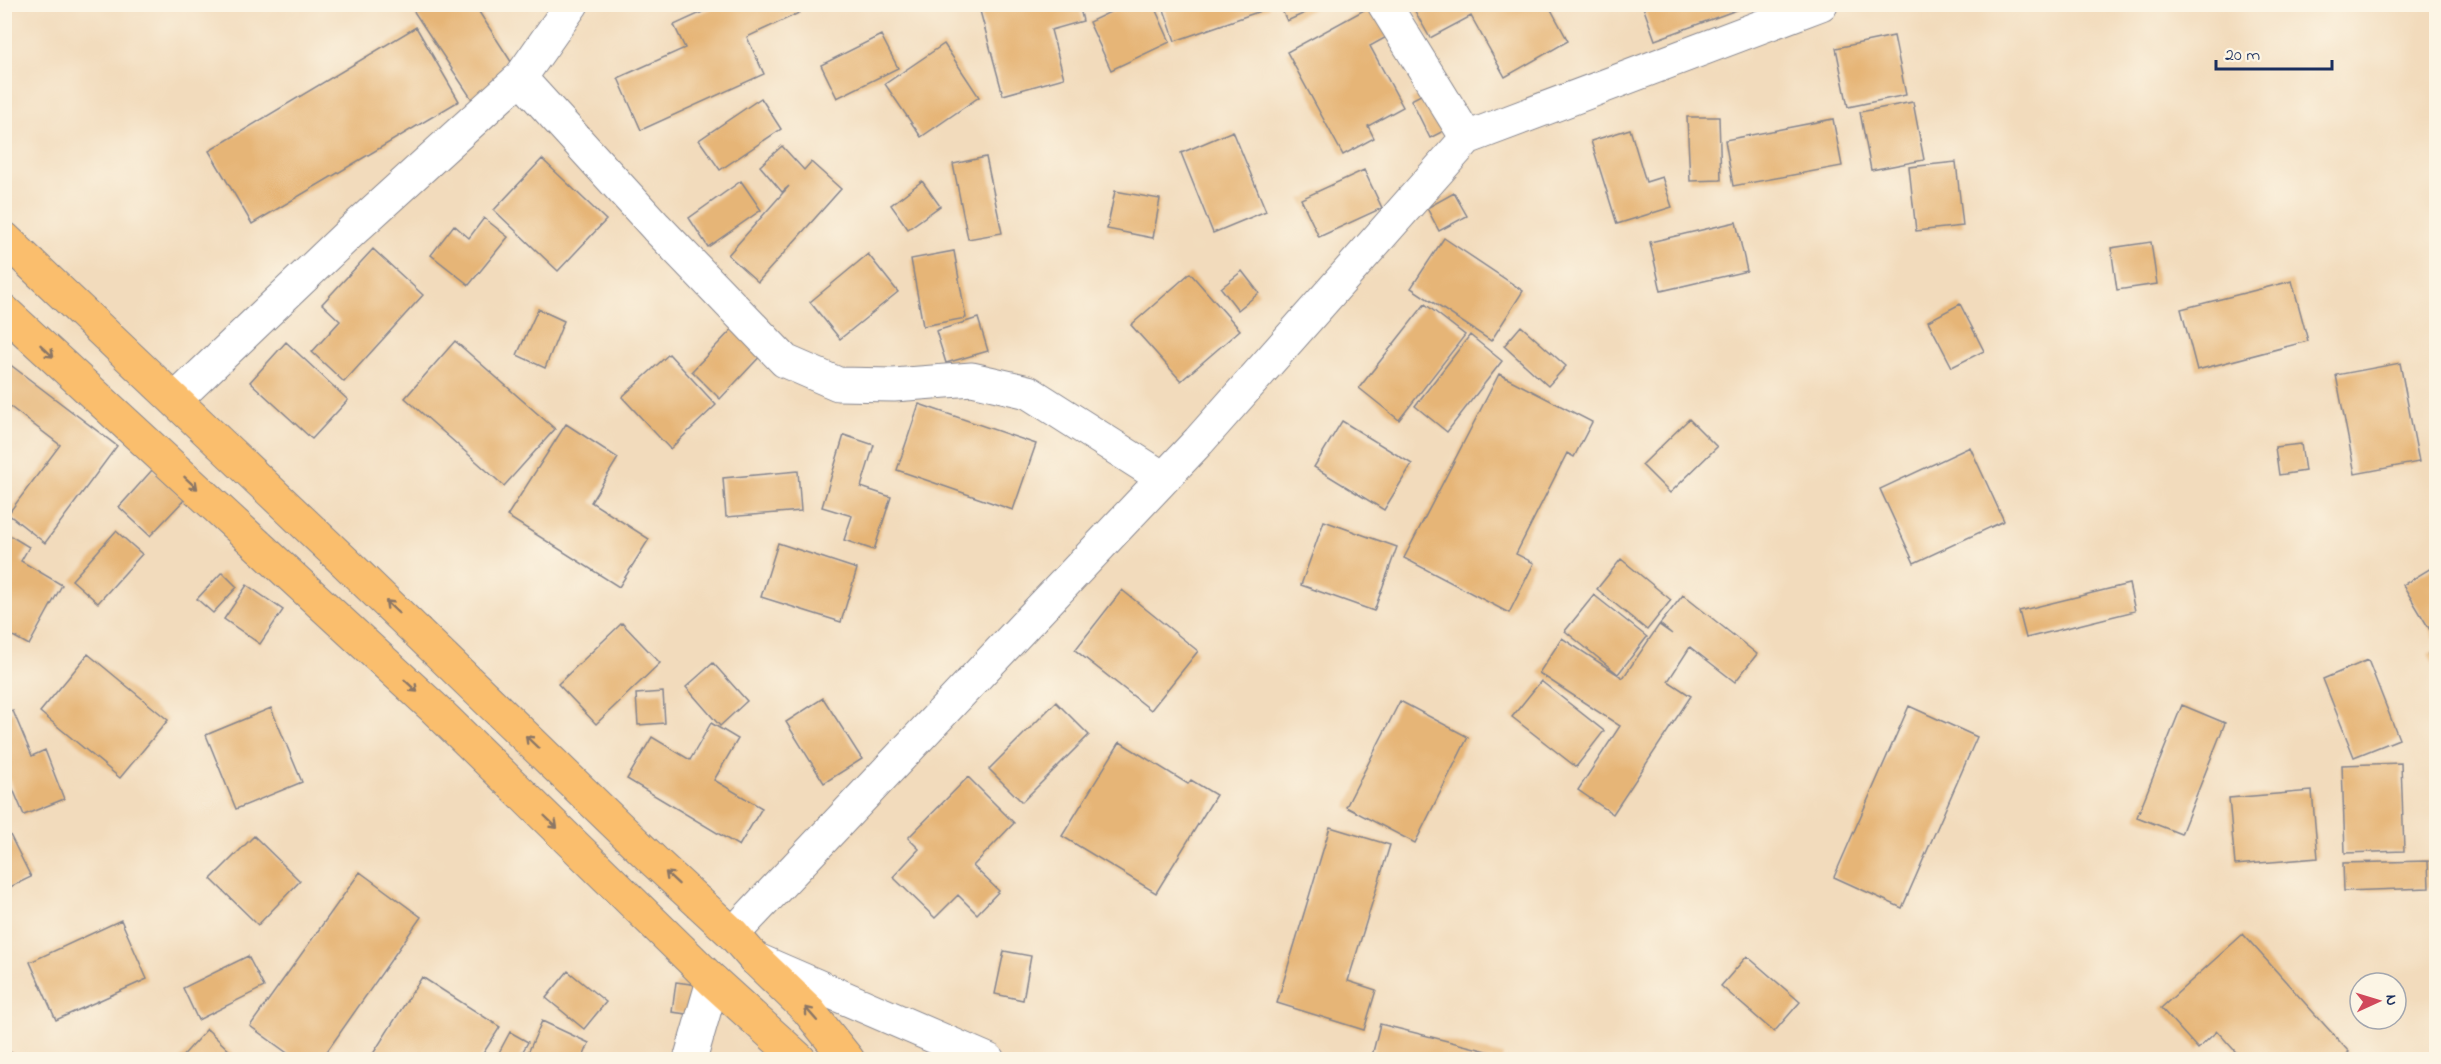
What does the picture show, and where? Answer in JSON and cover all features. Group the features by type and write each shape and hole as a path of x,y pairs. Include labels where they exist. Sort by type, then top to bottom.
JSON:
{"main road":[{"path":"4,238 743,946 808,1010 848,1059"},
{"path":"4,311 434,708 712,981 800,1059"}],"street":[{"path":"175,400 352,231 520,78 572,4"},
{"path":"1384,4 1467,138"},
{"path":"988,1059 743,946 1467,138 1821,4"},
{"path":"520,78 656,227 785,361 838,384 894,385 972,379 1028,392 1163,478"},
{"path":"690,1059 712,981"}],"building":[{"path":"409,4 474,4 517,71 473,101"},
{"path":"720,4 795,4 799,13 747,37 764,74 641,130 618,78 685,48 674,25"},
{"path":"1002,4 1079,4 1083,21 1051,30 1064,78 1003,95 980,11"},
{"path":"1127,4 1153,4 1170,42 1111,70 1089,22"},
{"path":"1162,4 1268,4 1269,8 1175,41"},
{"path":"1279,4 1325,4 1287,21"},
{"path":"1375,4 1392,34 1370,46 1403,107 1368,126 1374,138 1343,155 1287,52"},
{"path":"1411,4 1548,4 1568,41 1505,77 1471,16 1430,38"},
{"path":"1642,4 1741,4 1742,8 1655,40"},
{"path":"416,27 459,101 252,224 209,151"},
{"path":"881,35 898,68 837,98 821,65"},
{"path":"1894,36 1906,95 1848,107 1836,48"},
{"path":"944,44 979,97 921,137 885,84"},
{"path":"1436,87 1455,125 1430,138 1411,100"},
{"path":"761,98 781,129 720,170 699,140"},
{"path":"1913,102 1924,160 1871,170 1860,112"},
{"path":"1687,117 1719,117 1721,180 1690,181"},
{"path":"1833,119 1842,166 1733,186 1725,140"},
{"path":"1630,129 1646,182 1662,177 1672,207 1617,224 1591,141"},
{"path":"1233,131 1266,211 1213,233 1181,153"},
{"path":"782,146 804,170 811,162 841,189 758,282 728,255 789,186 782,192 760,166"},
{"path":"986,157 1002,233 968,239 953,164"},
{"path":"542,159 606,220 558,271 494,210"},
{"path":"1956,162 1963,226 1916,231 1909,167"},
{"path":"1364,170 1382,208 1319,237 1301,199"},
{"path":"741,181 761,210 708,247 689,218"},
{"path":"922,181 940,206 908,229 891,205"},
{"path":"1115,191 1160,199 1153,238 1107,229"},
{"path":"1454,193 1467,216 1439,231 1427,208"},
{"path":"484,218 508,237 469,285 431,255 454,225 469,238"},
{"path":"1736,222 1747,271 1661,291 1650,242"},
{"path":"1444,238 1523,291 1491,341 1411,288"},
{"path":"2151,242 2157,284 2117,290 2111,248"},
{"path":"373,249 423,295 344,382 312,352 340,321 322,304"},
{"path":"954,251 966,318 923,326 911,259"},
{"path":"868,254 898,292 840,339 810,302"},
{"path":"1242,271 1259,293 1238,310 1221,288"},
{"path":"1190,273 1240,330 1181,381 1131,325"},
{"path":"2292,281 2308,341 2197,370 2181,309"},
{"path":"1425,304 1465,335 1399,420 1359,388"},
{"path":"1960,304 1984,351 1952,367 1928,321"},
{"path":"538,309 564,321 545,368 517,355"},
{"path":"978,318 988,351 946,363 936,331"},
{"path":"738,323 766,350 720,399 692,371"},
{"path":"1521,326 1566,366 1548,386 1504,346"},
{"path":"1470,335 1502,361 1447,432 1415,406"},
{"path":"455,341 555,429 504,486 405,398"},
{"path":"286,342 348,400 312,439 250,382"},
{"path":"669,354 716,405 670,449 622,397"},
{"path":"4,360 117,446 45,543 8,514 60,445 4,402"},
{"path":"2400,363 2419,462 2355,474 2336,375"},
{"path":"1499,374 1592,422 1574,457 1567,453 1516,554 1534,563 1509,613 1404,558"},
{"path":"919,404 1036,444 1013,510 897,470"},
{"path":"1689,419 1717,447 1670,493 1642,465"},
{"path":"1342,421 1412,464 1384,510 1314,467"},
{"path":"566,424 618,458 591,502 649,539 619,587 507,516"},
{"path":"844,435 874,445 861,487 891,497 874,550 844,540 852,516 822,507"},
{"path":"2301,444 2305,471 2279,475 2275,447"},
{"path":"1970,447 2004,521 1914,563 1880,489"},
{"path":"153,469 185,499 150,536 119,507"},
{"path":"798,471 801,511 726,517 723,478"},
{"path":"1324,521 1397,547 1374,611 1301,585"},
{"path":"116,531 142,554 98,603 72,580"},
{"path":"4,532 29,547 21,561 62,585 29,645 4,631"},
{"path":"778,543 857,569 841,622 761,597"},
{"path":"1621,559 1671,600 1647,630 1597,589"},
{"path":"2436,565 2436,640 2403,585"},
{"path":"222,572 237,587 213,613 197,599"},
{"path":"2129,584 2135,611 2026,638 2019,611"},
{"path":"247,585 283,610 260,644 224,619"},
{"path":"1122,590 1198,651 1151,710 1075,650"},
{"path":"1594,595 1647,637 1618,674 1565,631"},
{"path":"1683,595 1757,654 1735,682 1690,647 1668,681 1691,696 1613,814 1578,790 1620,726 1539,673 1562,638 1623,678 1659,625 1672,634 1660,624"},
{"path":"622,623 660,663 596,724 558,684"},
{"path":"2436,650 2436,670 2428,654"},
{"path":"88,654 168,720 120,778 40,712"},
{"path":"2368,660 2399,739 2354,757 2323,679"},
{"path":"713,663 747,701 720,726 686,687"},
{"path":"1541,681 1604,731 1576,767 1512,717"},
{"path":"663,692 665,723 638,725 636,694"},
{"path":"823,698 862,759 824,783 786,722"},
{"path":"1400,701 1468,737 1415,843 1346,807"},
{"path":"1056,702 1089,735 1022,802 989,769"},
{"path":"2182,705 2225,723 2181,834 2137,817"},
{"path":"1909,706 1977,737 1902,908 1834,877"},
{"path":"271,708 302,782 236,809 206,735"},
{"path":"13,711 32,756 45,750 64,799 24,815 4,768 4,714"},
{"path":"711,723 738,739 714,780 762,808 739,846 627,779 652,737 690,760"},
{"path":"1120,742 1188,784 1191,780 1216,795 1156,893 1062,836"},
{"path":"2401,763 2404,851 2345,853 2342,765"},
{"path":"968,777 1014,823 973,866 999,891 977,914 958,895 935,918 893,877 919,849 908,838"},
{"path":"2312,791 2318,858 2235,865 2229,798"},
{"path":"4,823 31,877 4,890"},
{"path":"1330,827 1390,845 1348,981 1376,990 1364,1030 1277,1003"},
{"path":"254,836 300,881 258,925 211,879"},
{"path":"2428,861 2429,888 2344,891 2343,863"},
{"path":"360,872 421,917 321,1060 297,1060 250,1026"},
{"path":"121,920 147,979 56,1020 30,962"},
{"path":"2243,934 2349,1052 2341,1060 2243,1060 2217,1031 2198,1049 2161,1008"},
{"path":"1004,951 1031,956 1023,1000 995,994"},
{"path":"248,956 264,987 198,1020 183,988"},
{"path":"1747,956 1800,1002 1774,1032 1721,986"},
{"path":"568,971 606,1002 584,1029 546,998"},
{"path":"422,977 500,1027 479,1060 369,1060"},
{"path":"676,982 712,987 708,1017 672,1012"},
{"path":"542,1021 589,1043 582,1060 525,1060"},
{"path":"1380,1024 1503,1055 1502,1060 1371,1060"},
{"path":"207,1029 239,1060 179,1060"},
{"path":"510,1032 528,1042 518,1060 495,1060"},
{"path":"4,1049 24,1060 4,1060"}]}
